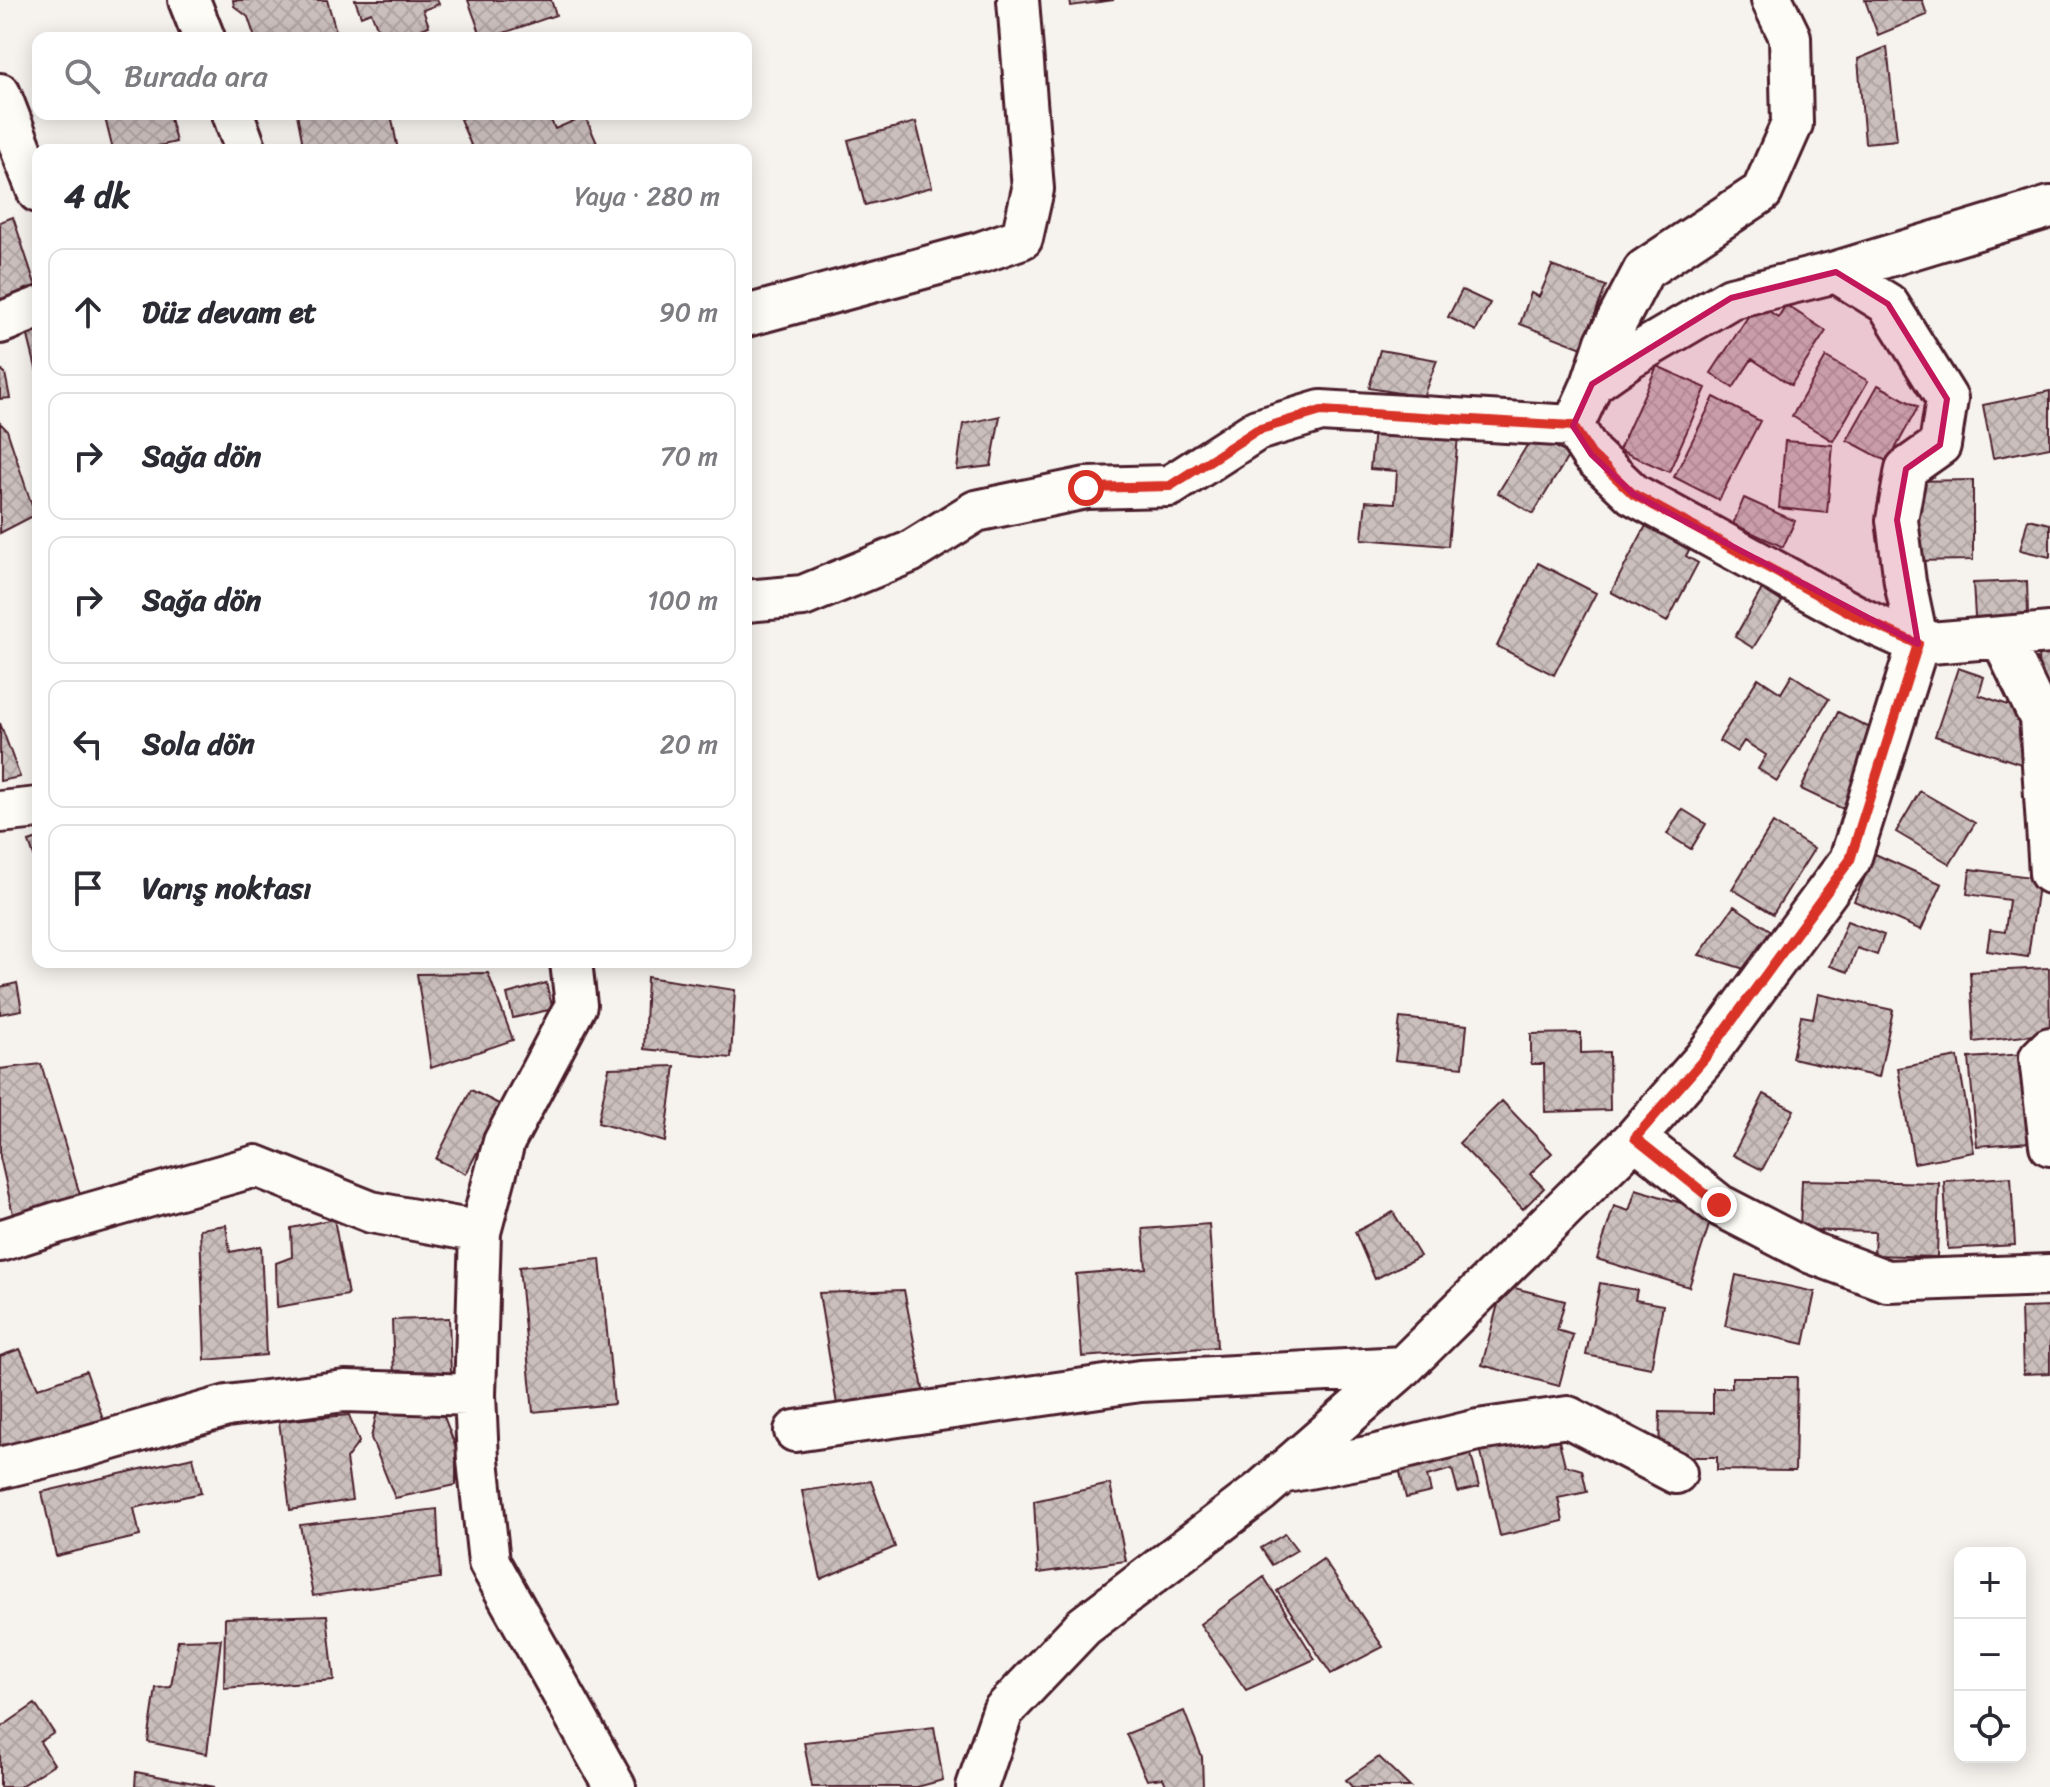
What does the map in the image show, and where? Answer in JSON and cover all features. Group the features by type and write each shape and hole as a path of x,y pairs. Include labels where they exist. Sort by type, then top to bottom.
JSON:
{"street":[{"path":"189,0 202,32"},
{"path":"752,314 982,252 1022,238 1033,189 1018,0"},
{"path":"1573,426 1606,342 1644,270 1762,192 1792,124 1790,37 1772,0"},
{"path":"0,94 32,177"},
{"path":"235,120 244,144"},
{"path":"1592,384 1629,358 1731,298 1836,272 2050,207"},
{"path":"977,1787 1003,1711 1084,1626 1281,1473 1403,1367 1635,1138 1704,1059 1850,860 1918,644 1905,582 1897,520 1906,469 1940,445 1947,399 1888,304 1836,272"},
{"path":"0,323 32,310"},
{"path":"752,600 803,596 910,552 976,511 1086,488 1170,486 1257,430 1321,411 1573,426"},
{"path":"1573,426 1591,454 1633,494 1862,619 1918,644 2050,633"},
{"path":"2001,637 2040,718 2050,873"},
{"path":"0,812 32,809"},
{"path":"572,968 576,1005 504,1142 480,1232 475,1395 478,1460 489,1562 615,1787"},
{"path":"2050,1048 2040,1058 2050,1145"},
{"path":"1635,1138 1719,1205 1812,1253 1887,1281 2050,1275"},
{"path":"0,1241 256,1166 371,1212 480,1232"},
{"path":"795,1431 1140,1381 1403,1367"},
{"path":"0,1468 227,1406 345,1391 475,1395"},
{"path":"1281,1473 1373,1456 1478,1430 1568,1417 1676,1473"}],"highlighted area":[{"path":"1836,272 1888,304 1947,399 1940,445 1906,469 1897,520 1918,644 1633,494 1591,454 1573,426 1592,384 1731,298"}],"building":[{"path":"233,0 327,0 336,32 253,32 248,17 234,6"},
{"path":"355,0 437,0 439,4 423,10 429,26 415,32 379,32 371,12 361,16"},
{"path":"468,0 551,0 556,15 506,32 480,32"},
{"path":"1070,0 1114,0 1071,6"},
{"path":"1865,0 1922,0 1927,15 1878,35"},
{"path":"1887,47 1897,140 1865,143 1858,59"},
{"path":"106,120 170,120 176,142 167,144 112,144"},
{"path":"298,120 392,120 397,144 303,144"},
{"path":"460,120 551,120 555,129 576,120 587,120 597,144 470,144"},
{"path":"916,122 932,187 865,205 848,140"},
{"path":"13,217 32,275 32,295 0,307 0,222"},
{"path":"1552,266 1606,286 1582,348 1520,324 1531,293 1539,297"},
{"path":"1462,290 1490,303 1476,331 1448,317"},
{"path":"1757,303 1778,317 1786,305 1826,331 1791,385 1752,359 1733,388 1711,373"},
{"path":"32,331 32,352 27,332"},
{"path":"1380,350 1437,360 1423,397 1369,388"},
{"path":"1826,357 1868,381 1833,441 1792,416"},
{"path":"1657,366 1706,388 1669,472 1619,450"},
{"path":"0,369 5,373 10,398 0,399"},
{"path":"1878,385 1918,407 1888,462 1847,440"},
{"path":"2050,391 2050,447 1993,458 1983,405"},
{"path":"1714,397 1760,421 1719,500 1674,477"},
{"path":"1000,416 991,466 957,470 963,424"},
{"path":"0,423 7,430 32,506 32,517 0,533"},
{"path":"1374,430 1458,436 1448,546 1362,539 1366,501 1395,503 1397,471 1370,469"},
{"path":"1534,434 1569,455 1533,514 1498,493"},
{"path":"1785,441 1833,445 1827,513 1779,508"},
{"path":"1973,480 1973,560 1909,561 1907,481"},
{"path":"1744,498 1795,521 1783,547 1733,524"},
{"path":"1651,516 1694,540 1686,556 1698,563 1667,622 1611,592"},
{"path":"2028,519 2050,524 2050,557 2020,550"},
{"path":"1538,563 1596,593 1554,675 1497,646"},
{"path":"2027,581 2028,614 1975,617 1973,583"},
{"path":"1762,589 1782,602 1753,648 1735,637"},
{"path":"2038,646 2050,646 2050,706 2039,706"},
{"path":"1958,668 1984,677 1979,695 2038,715 2021,764 1935,736"},
{"path":"1792,675 1829,699 1777,781 1758,769 1766,755 1744,741 1737,752 1719,741 1758,678 1781,693"},
{"path":"1838,712 1880,733 1843,809 1801,789"},
{"path":"0,723 20,777 0,781"},
{"path":"1920,791 1975,823 1950,864 1896,832"},
{"path":"1682,809 1706,824 1691,849 1667,834"},
{"path":"1773,823 1814,849 1773,914 1732,889"},
{"path":"1875,854 1942,884 1921,930 1854,901"},
{"path":"1970,869 2039,878 2028,957 1987,951 1990,930 2005,932 2009,900 1967,894"},
{"path":"1734,906 1776,934 1751,971 1699,955"},
{"path":"1847,921 1884,935 1877,955 1857,948 1848,972 1830,966"},
{"path":"2049,968 2050,1033 1974,1042 1970,972"},
{"path":"488,973 513,1040 431,1068 417,974"},
{"path":"647,977 735,990 731,1058 644,1049"},
{"path":"17,983 22,1010 0,1014 0,987"},
{"path":"546,983 553,1009 513,1018 507,994"},
{"path":"1818,994 1893,1010 1879,1077 1792,1058 1801,1016 1813,1018"},
{"path":"1400,1018 1467,1025 1463,1067 1395,1060"},
{"path":"1581,1033 1581,1053 1609,1052 1610,1110 1545,1112 1544,1064 1531,1064 1531,1034"},
{"path":"2024,1054 2031,1142 1977,1146 1969,1058"},
{"path":"1958,1057 1974,1152 1914,1163 1898,1068"},
{"path":"41,1064 86,1215 13,1214 0,1157 0,1069"},
{"path":"675,1066 665,1142 598,1123 609,1068"},
{"path":"471,1090 501,1105 466,1174 436,1159"},
{"path":"1764,1094 1794,1110 1762,1170 1733,1155"},
{"path":"1502,1101 1552,1153 1530,1174 1544,1188 1523,1209 1459,1143"},
{"path":"2011,1177 2015,1245 1948,1249 1944,1181"},
{"path":"1802,1180 1939,1183 1937,1257 1874,1255 1875,1232 1800,1230"},
{"path":"1636,1189 1713,1213 1689,1287 1597,1259 1614,1206 1629,1211"},
{"path":"1393,1212 1420,1256 1375,1279 1355,1232"},
{"path":"334,1219 348,1295 277,1307 276,1263 292,1257 291,1228"},
{"path":"1209,1224 1217,1347 1082,1357 1076,1274 1146,1268 1143,1229"},
{"path":"226,1225 230,1252 261,1246 266,1355 205,1360 200,1229"},
{"path":"600,1259 614,1404 533,1412 519,1267"},
{"path":"1736,1275 1815,1292 1804,1344 1725,1326"},
{"path":"1600,1283 1637,1290 1635,1300 1663,1305 1651,1368 1586,1355"},
{"path":"1503,1285 1565,1301 1557,1330 1573,1335 1559,1386 1482,1365"},
{"path":"904,1290 924,1394 838,1411 819,1293"},
{"path":"2050,1307 2050,1373 2023,1374 2021,1308"},
{"path":"449,1318 451,1374 394,1377 392,1320"},
{"path":"20,1349 38,1388 86,1371 105,1424 0,1448 0,1356"},
{"path":"1732,1377 1797,1377 1795,1471 1717,1470 1717,1457 1659,1457 1660,1412 1713,1413 1713,1388 1732,1388"},
{"path":"440,1406 456,1448 456,1485 395,1498 371,1438 378,1407"},
{"path":"349,1415 359,1442 346,1459 352,1500 290,1510 279,1421"},
{"path":"1555,1425 1565,1465 1582,1470 1587,1492 1558,1498 1563,1521 1500,1536 1479,1443"},
{"path":"1469,1446 1479,1487 1458,1492 1452,1469 1427,1476 1431,1492 1406,1498 1398,1464"},
{"path":"193,1457 201,1493 134,1508 140,1536 56,1556 42,1492"},
{"path":"871,1481 895,1547 821,1579 802,1491"},
{"path":"1110,1484 1126,1561 1038,1573 1034,1501"},
{"path":"437,1509 440,1578 313,1596 300,1525"},
{"path":"1285,1534 1297,1550 1272,1565 1261,1548"},
{"path":"1323,1559 1383,1647 1331,1674 1277,1591"},
{"path":"1264,1577 1315,1659 1246,1690 1200,1624"},
{"path":"327,1615 334,1680 224,1688 225,1618"},
{"path":"221,1639 207,1754 148,1742 156,1688 171,1687 178,1640"},
{"path":"35,1704 54,1733 40,1742 54,1764 19,1787 0,1787 0,1728"},
{"path":"1184,1711 1202,1757 1203,1787 1167,1787 1163,1778 1147,1780 1126,1734"},
{"path":"934,1727 943,1780 917,1787 812,1787 804,1742"},
{"path":"1379,1757 1410,1787 1352,1787 1346,1780"},
{"path":"136,1772 215,1787 135,1787"}],"route":[{"path":"1086,488 1170,486 1257,430 1321,411 1573,426 1591,454 1633,494 1862,619 1918,644 1850,860 1704,1059 1635,1138 1719,1205"}]}
